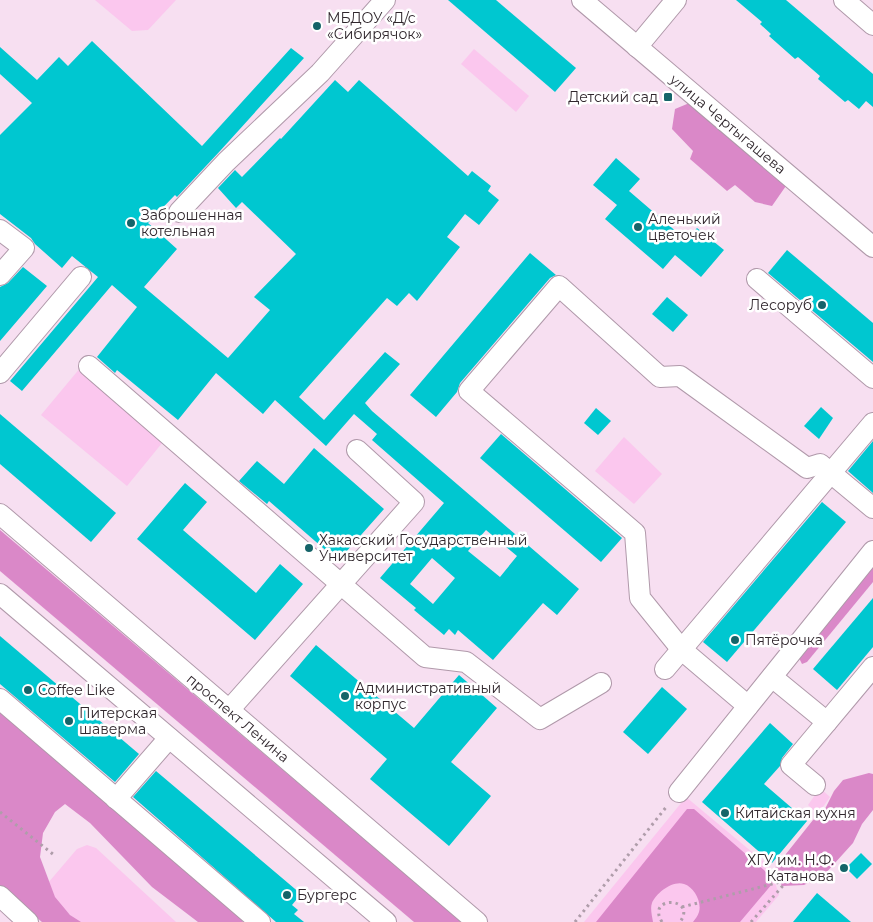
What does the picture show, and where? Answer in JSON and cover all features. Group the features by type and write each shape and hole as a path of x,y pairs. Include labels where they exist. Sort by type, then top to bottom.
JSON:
{"street":[{"path":"179,212 226,162 320,73 385,0"},
{"name":"улица Чертыгашева","path":"582,0 873,247"},
{"path":"637,47 676,0"},
{"path":"844,0 873,25"},
{"path":"0,230 24,248 0,275"},
{"path":"0,373 81,277"},
{"path":"757,279 873,378"},
{"path":"748,706 682,650 640,598 635,533 469,391 559,286 660,377 680,376 807,468 820,464 873,508"},
{"path":"89,366 425,657 466,662 540,719 601,683"},
{"path":"665,670 873,423"},
{"path":"229,710 414,502 357,450"},
{"name":"проспект Ленина","path":"0,514 477,922"},
{"path":"679,792 873,551"},
{"path":"0,594 386,922"},
{"path":"815,785 791,765 873,667"},
{"path":"772,677 827,722"},
{"path":"0,699 260,922"},
{"path":"116,799 169,738"},
{"path":"0,896 28,922"}],"path":[{"path":"575,922 679,792"},
{"path":"0,812 54,855"},
{"path":"682,907 788,880 751,922"},
{"path":"662,922 659,914 660,908 664,903 671,901 682,907 684,913 680,922"}],"shaded area":[{"path":"95,0 176,0 148,30 132,31"},
{"path":"474,49 529,96 516,112 461,64"},
{"path":"687,104 707,104 788,183 772,206 755,202 735,185 727,191 690,159 693,151 672,129 675,109"},
{"path":"81,367 167,437 127,486 41,415"},
{"path":"624,437 662,474 634,504 595,471"},
{"path":"0,530 462,922 414,922 0,571"},
{"path":"873,560 873,582 807,662 802,664 799,658"},
{"path":"0,702 241,918 243,922 198,922 152,887 90,823 65,804 55,812 43,833 40,857 55,897 70,915 81,922 42,922 0,887"},
{"path":"869,773 873,774 873,810 862,824 853,843 824,875 804,885 782,886 774,869 813,820 823,813 834,791 843,780"},
{"path":"820,788 830,797 818,814 808,805"},
{"path":"686,797 770,867 779,895 756,922 584,922"},
{"path":"687,809 694,809 764,870 772,880 772,884 740,922 693,922 700,908 698,900 691,888 680,883 665,888 654,899 651,907 653,922 596,922"},
{"path":"87,845 96,848 176,922 78,922 51,897 48,883 77,849"}],"building":[{"path":"448,0 496,0 576,68 555,92"},
{"path":"736,0 786,0 873,74 873,107 866,101 859,109 848,100 845,102 818,79 820,76 798,57 795,59 769,36 771,34 760,24 762,22"},
{"path":"92,41 202,146 291,48 304,58 177,197 175,195 148,223 177,249 144,287 228,358 270,310 254,297 296,254 242,202 236,208 218,188 235,170 242,177 281,139 335,80 348,92 359,80 468,176 472,171 491,186 488,191 499,200 479,225 465,214 447,237 460,247 417,301 409,293 397,306 387,298 299,397 324,420 385,352 400,364 365,403 579,589 557,615 543,603 493,660 458,630 455,635 449,629 444,635 414,610 416,608 380,578 444,503 372,440 377,434 354,414 326,446 275,400 263,414 216,373 178,420 117,370 115,373 97,357 137,307 112,285 22,391 10,381 98,277 72,256 62,268 35,244 31,238 0,214 0,135 32,103 0,74 0,47 37,80 59,57 68,66","holes":["486,530 517,556 500,577 468,551","432,558 455,578 433,604 410,584"]},
{"path":"616,158 640,179 629,191 686,240 697,228 724,250 701,277 675,255 663,269 605,219 617,205 593,185"},
{"path":"787,250 873,323 873,362 768,273"},
{"path":"530,253 556,275 550,278 460,383 457,392 436,417 410,395"},
{"path":"23,267 47,286 0,341 0,287 8,283"},
{"path":"667,297 688,315 673,332 652,314"},
{"path":"821,407 833,418 819,439 804,426"},
{"path":"596,408 611,421 598,435 584,423"},
{"path":"0,414 116,513 91,542 0,464"},
{"path":"501,434 622,538 601,562 480,458"},
{"path":"873,441 873,493 848,471"},
{"path":"314,448 384,509 338,561 269,501 267,504 239,481 257,461 284,484"},
{"path":"185,483 207,502 183,530 256,593 280,564 303,584 255,640 137,539"},
{"path":"822,502 846,522 727,662 703,642"},
{"path":"873,598 873,647 837,690 813,669"},
{"path":"0,636 139,754 115,782 0,684"},
{"path":"316,645 414,728 459,675 497,708 451,762 491,796 449,846 370,779 387,759 290,676"},
{"path":"662,687 687,709 648,754 623,732"},
{"path":"770,723 793,744 782,758 780,766 764,784 807,821 772,863 702,802"},
{"path":"156,771 301,894 292,905 298,910 294,914 304,922 276,922 133,797"},
{"path":"861,853 872,864 857,879 846,868"},
{"path":"817,893 851,922 793,922"}],"place":[{"name":"МБДОУ «Д/с «Сибирячок»","path":"317,26"},
{"name":"Детский сад","path":"668,97"},
{"name":"Заброшенная котельная","path":"131,223"},
{"name":"Аленький цветочек","path":"638,227"},
{"name":"Лесоруб","path":"822,305"},
{"name":"Хакасский Государственный Университет","path":"309,548"},
{"name":"Пятёрочка","path":"735,640"},
{"name":"Coffee Like","path":"28,690"},
{"name":"Административный корпус","path":"345,696"},
{"name":"Питерская шаверма","path":"69,721"},
{"name":"Китайская кухня","path":"725,813"},
{"name":"ХГУ им. Н.Ф. Катанова","path":"844,868"},
{"name":"Бургерс","path":"287,895"}]}
